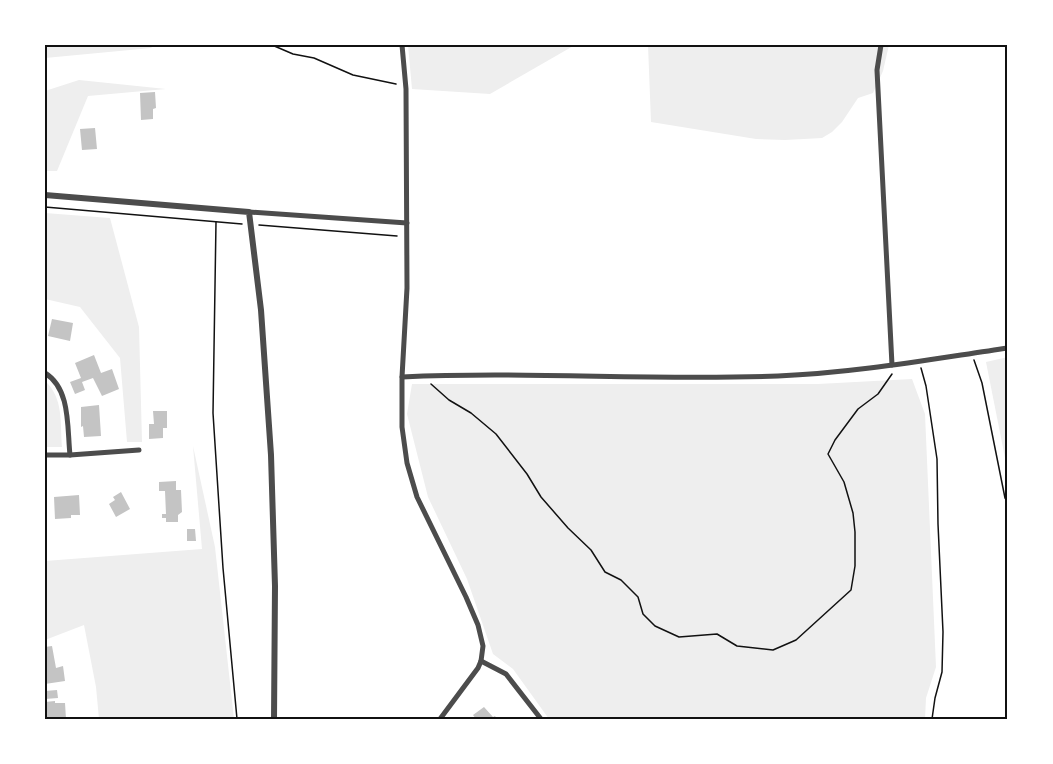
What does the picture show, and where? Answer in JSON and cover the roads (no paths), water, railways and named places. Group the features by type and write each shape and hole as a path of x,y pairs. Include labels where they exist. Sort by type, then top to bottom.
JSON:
{"street":[{"path":"402,45 406,89 407,223 402,427 407,463 417,497 462,588 478,625 483,646 481,661 474,675 440,719"},
{"path":"881,45 877,88 892,365"},
{"path":"45,195 407,223"},
{"path":"249,212 261,310 271,455 275,586 274,719"},
{"path":"402,377 719,378 830,373 1008,348"},
{"path":"45,373 53,378 62,393 70,455"},
{"path":"45,455 139,450"},
{"path":"481,661 506,674 541,719"}]}
